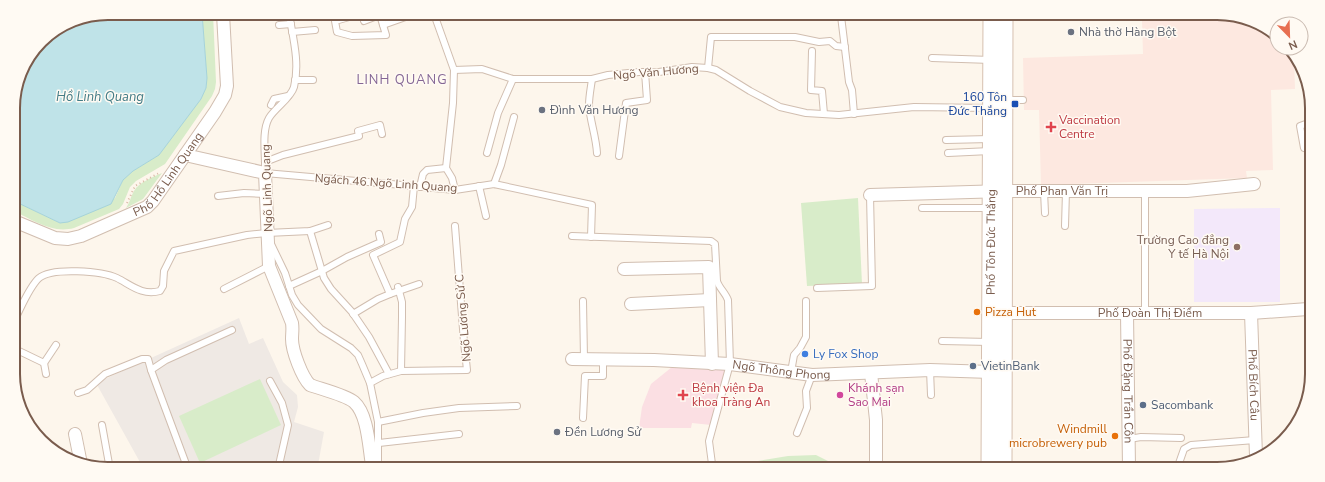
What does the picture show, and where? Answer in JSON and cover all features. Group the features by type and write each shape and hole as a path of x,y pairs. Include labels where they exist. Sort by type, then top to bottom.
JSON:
{"main road":[{"name":"Phố Tôn Đức Thắng","path":"992,20 992,60 998,104 992,145 996,197"},
{"name":"Phố Tôn Đức Thắng","path":"992,462 997,442 996,197 998,104 1004,20"},
{"name":"Phố Tôn Đức Thắng","path":"997,313 991,342 991,372 997,442 1001,462"}],"street":[{"name":"Phố Hồ Linh Quang","path":"20,224 55,238 68,239 81,236 140,211 153,201 225,95 227,86 223,20"},
{"path":"185,155 265,168"},
{"name":"Ngõ Linh Quang","path":"265,168 265,194 268,219 267,233"},
{"name":"Phố Phan Văn Trị","path":"870,195 996,197 1044,191 1187,192 1254,184"},
{"path":"267,233 270,266 292,323 292,340 297,358 306,380 310,385 355,403 360,410 365,424 371,462"},
{"path":"624,269 709,267 712,364"},
{"path":"631,304 710,300"},
{"name":"Phố Đoàn Thị Điểm","path":"997,313 1251,313 1305,309"},
{"name":"Phố Đặng Trần Côn","path":"1127,313 1129,462"},
{"name":"Phố Bích Câu","path":"1251,313 1256,452"},
{"name":"Ngõ Thông Phong","path":"572,359 654,360 730,364 812,375 930,370 991,372"},
{"path":"871,373 876,420 876,462"},
{"path":"75,434 80,457"}],"lane":[{"name":"Ngõ Linh Quang","path":"265,168 266,124 272,114 294,89 296,60 290,20"},
{"path":"339,20 335,21 337,32 352,36 386,35 382,20"},
{"path":"383,25 397,20"},
{"path":"436,20 454,70 453,103 446,168 452,178 455,190"},
{"path":"842,20 854,114"},
{"path":"279,25 291,24"},
{"path":"292,32 315,30"},
{"path":"708,68 711,37 796,37 813,41 830,41 836,46 845,47"},
{"path":"812,51 811,90 822,91 824,114"},
{"path":"932,58 992,60"},
{"name":"Ngõ Văn Hương","path":"454,70 482,69 513,80 592,79 608,75 659,72 692,67 708,68 716,70 780,107 806,113 838,115 914,107 998,104 1023,100"},
{"path":"619,156 626,103 647,100 646,72"},
{"path":"592,79 589,104 596,139 597,153"},
{"path":"295,80 313,80"},
{"path":"487,153 498,113 513,80"},
{"path":"271,105 274,99 288,96"},
{"path":"494,184 501,165 514,117"},
{"path":"1305,124 1300,126 1305,148"},
{"path":"265,168 282,155 359,136 358,131 380,125 382,134"},
{"path":"946,140 992,145"},
{"path":"948,152 992,145"},
{"name":"Ngách 46 Ngõ Linh Quang","path":"265,168 417,187 455,190 494,184 592,205 591,237"},
{"path":"390,294 372,255 400,242 405,219 412,207 417,187 423,174 427,170 446,168"},
{"path":"479,186 486,216"},
{"path":"1044,191 1045,213"},
{"path":"1065,226 1066,191"},
{"path":"1145,191 1145,313"},
{"path":"218,196 244,193 265,194"},
{"path":"817,288 872,286 870,195"},
{"path":"922,208 996,197"},
{"path":"20,309 39,278 46,274 78,271 108,274 135,289 155,292 160,291 163,286 164,271 174,251 247,235 310,231 328,226"},
{"name":"Ngõ Lương Sử C","path":"370,383 389,374 401,371 468,370 464,342 455,226"},
{"path":"310,231 324,278 331,289 353,314 372,342 389,374"},
{"name":"Ngõ Linh Quang","path":"267,233 298,305 321,329 351,348 358,355 370,383"},
{"path":"289,286 381,242 379,234"},
{"path":"572,236 713,242 716,248 718,286 725,293 728,300 730,364 709,442 712,462"},
{"path":"375,245 378,252"},
{"path":"224,289 270,266"},
{"path":"353,314 378,299 399,289 419,284"},
{"path":"399,289 402,302 401,371"},
{"path":"583,300 584,359"},
{"path":"791,372 794,355 806,337 806,301"},
{"path":"301,320 307,315"},
{"path":"151,370 166,360 232,330"},
{"path":"942,341 991,342"},
{"path":"46,374 44,363 56,345"},
{"path":"20,351 44,363"},
{"path":"78,393 87,390 105,374 142,359 148,359 185,462"},
{"path":"583,418 585,376 603,376 603,359"},
{"path":"930,370 930,395"},
{"path":"797,433 807,408 806,391 812,375"},
{"path":"270,381 282,403 288,425 280,462"},
{"path":"370,383 378,422 378,462"},
{"path":"378,422 416,414 459,408 517,406"},
{"path":"102,425 109,462"},
{"path":"379,443 459,434"},
{"path":"1129,439 1141,437 1181,438"},
{"path":"1179,462 1184,449 1191,445 1255,440"}],"path":[{"path":"126,206 135,186 160,173"}],"shaded area":[{"path":"1222,20 1256,29 1269,37 1269,56 1288,56 1293,64 1295,89 1271,90 1273,170 1246,171 1247,178 1041,185 1039,110 1024,110 1023,58 1143,54 1142,21"},
{"name":"Trường Cao đẳng Y tế Hà Nội","path":"1280,208 1280,302 1194,302 1194,209"},
{"path":"239,318 249,344 263,338 283,382 297,395 298,407 294,422 324,432 319,462 140,462 96,383"},
{"name":"Bệnh viện Đa khoa Tràng An","path":"677,363 728,366 711,425 692,423 691,428 639,428 642,407 651,384"}],"green space":[{"path":"203,20 213,20 215,89 212,96 165,164 136,181 130,187 123,204 119,209 74,228 50,228 20,214 20,204 60,223 115,198 123,180 133,171 159,155 201,99 206,88 207,78"},
{"path":"162,173 143,199 126,208 133,193 139,185"},
{"path":"858,198 862,284 807,286 801,203"},
{"path":"260,379 281,425 200,462 179,416"},
{"path":"816,455 830,462 751,462 788,456"}],"water":[{"name":"Hồ Linh Quang","path":"103,20 203,20 207,78 206,88 201,99 159,155 133,171 123,180 111,204 68,222 60,223 20,204 20,103 25,80 35,59 50,42 59,35 75,27 91,22"}],"place":[{"name":"Nhà thờ Hàng Bột","path":"1071,32"},
{"name":"160 Tôn Đức Thắng","path":"1015,104"},
{"name":"Đình Văn Hương","path":"542,110"},
{"name":"Vaccination Centre","path":"1051,127"},
{"name":"Trường Cao đẳng Y tế Hà Nội","path":"1237,247"},
{"name":"Pizza Hut","path":"977,312"},
{"name":"Ly Fox Shop","path":"805,354"},
{"name":"VietinBank","path":"973,366"},
{"name":"Bệnh viện Đa khoa Tràng An","path":"683,395"},
{"name":"Khánh sạn Sao Mai","path":"840,395"},
{"name":"Sacombank","path":"1143,405"},
{"name":"Đền Lương Sử","path":"557,432"},
{"name":"Windmill microbrewery pub","path":"1115,436"}],"district":[{"name":"LINH QUANG","path":"402,80"}]}
